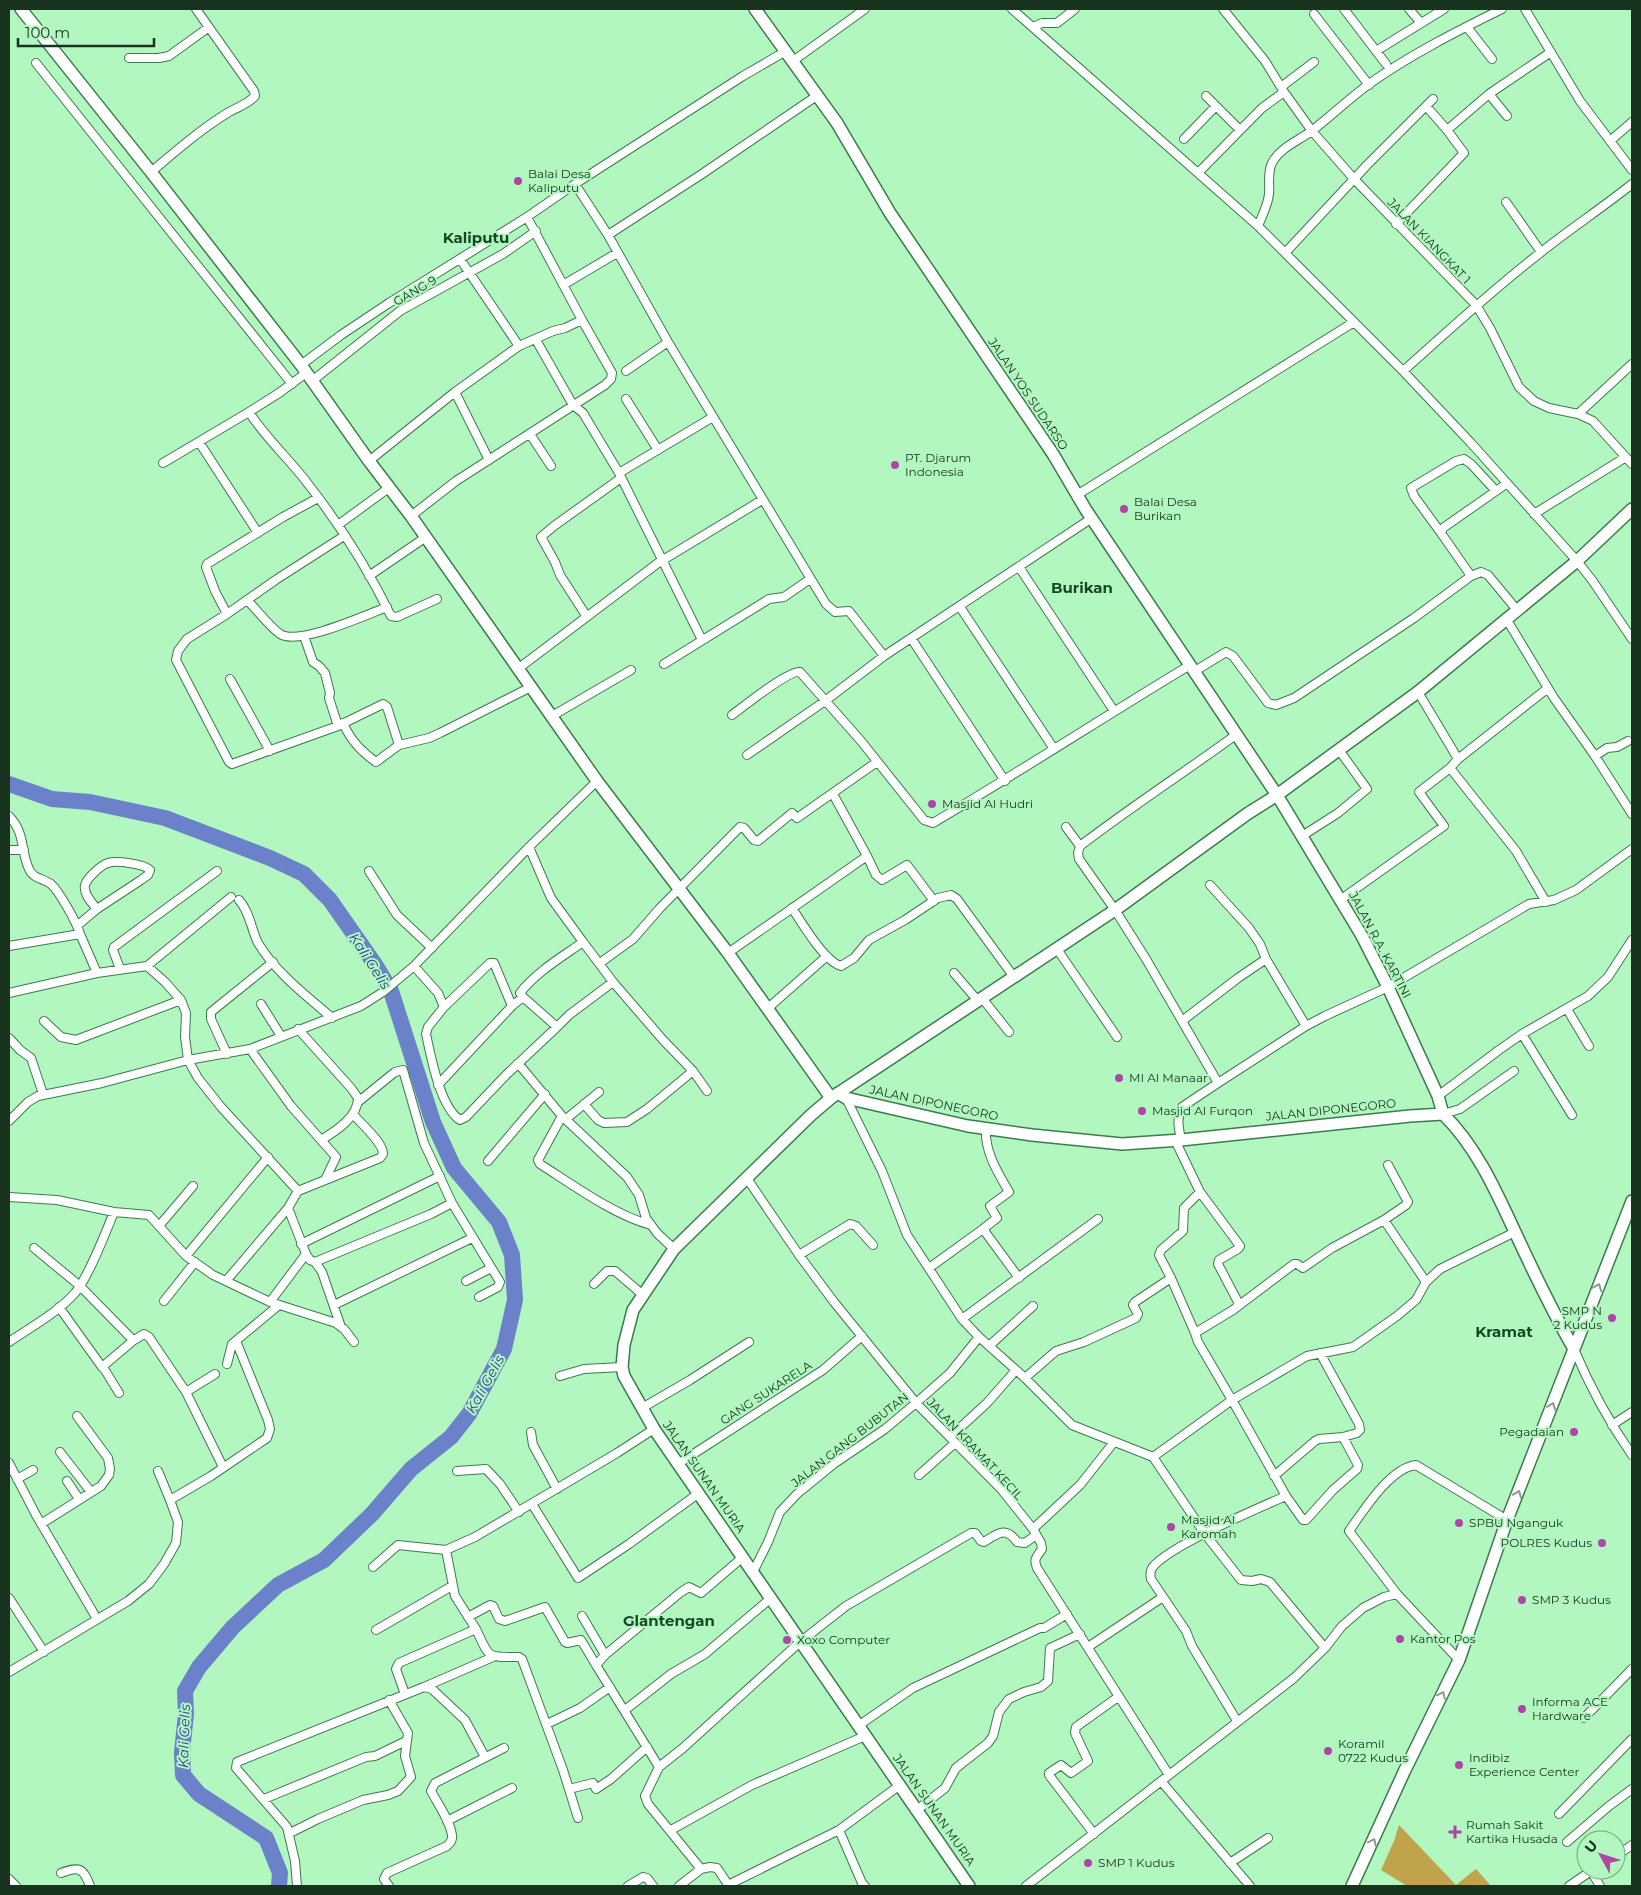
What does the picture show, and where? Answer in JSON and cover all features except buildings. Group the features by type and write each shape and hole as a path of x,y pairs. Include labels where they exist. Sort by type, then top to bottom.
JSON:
{"main road":[{"path":"21,9 151,172 307,373 369,461 426,537 597,781 728,953 767,1008 838,1096"},
{"name":"JALAN YOS SUDARSO","path":"755,9 837,123 890,213 1053,454 1077,496 1277,796"},
{"name":"JALAN SUNAN MURIA","path":"969,1886 654,1429 624,1376 622,1367 624,1345 633,1310 674,1249 746,1177 838,1096 1115,910 1247,814 1277,796 1418,692 1577,561 1632,509"},
{"name":"JALAN R.A. KARTINI","path":"1277,796 1362,936 1388,987 1438,1096 1443,1114"},
{"name":"JALAN DIPONEGORO","path":"838,1096 986,1128 1032,1135 1122,1144 1443,1114"},
{"path":"1443,1114 1456,1126 1474,1154 1506,1212 1574,1349"},
{"path":"1352,1886 1404,1772 1459,1660 1507,1520 1632,1201"}],"street":[{"path":"151,172 228,112 251,101 255,96 254,91 196,9"},
{"path":"164,463 292,384 307,373 341,335 460,258 528,217 575,184 743,76 789,56 865,9"},
{"path":"1012,9 1258,226 1471,442 1501,488"},
{"path":"1033,27 1042,23 1057,23 1075,9"},
{"name":"JALAN KIANGKAT 1","path":"1223,9 1265,61 1282,90 1312,131 1396,224 1476,305 1490,328 1519,387 1534,401 1549,408 1578,414 1593,421 1632,464"},
{"path":"1344,9 1386,64"},
{"path":"1408,9 1420,23"},
{"path":"1376,51 1444,9"},
{"path":"1258,226 1268,199 1269,176 1272,163 1282,151 1312,131 1369,85 1406,61 1502,9"},
{"path":"1525,9 1580,101 1632,170"},
{"path":"1314,14 1369,85"},
{"path":"129,58 169,56 209,27"},
{"path":"1468,27 1492,59"},
{"path":"1447,130 1489,94 1551,52"},
{"path":"1198,173 1262,108 1314,62"},
{"path":"36,63 292,384"},
{"path":"1489,94 1507,116"},
{"path":"608,235 818,96"},
{"path":"1206,96 1240,130"},
{"path":"1285,253 1368,164 1433,99"},
{"path":"1184,139 1216,106"},
{"path":"1396,224 1464,153 1426,106"},
{"path":"1610,141 1632,122"},
{"path":"575,184 608,235 668,342 810,579 831,610 835,612 850,611 884,656"},
{"path":"1403,371 1476,305 1541,252 1594,215 1632,184"},
{"path":"1506,202 1541,252"},
{"path":"411,516 456,481 605,385 611,379 612,373 528,217"},
{"name":"GANG 9","path":"307,373 400,311 504,254 536,231"},
{"path":"563,285 617,253"},
{"path":"460,258 519,346"},
{"path":"369,461 455,392 519,346 582,320"},
{"path":"1077,496 1354,322"},
{"path":"536,340 573,405 583,413 620,476 702,640"},
{"path":"626,371 668,342"},
{"path":"1578,414 1632,364"},
{"path":"455,392 489,460"},
{"path":"626,399 658,450"},
{"path":"249,412 256,424 304,479 338,525 391,616 397,617 437,599"},
{"path":"586,617 560,575 541,537 620,476 658,450 713,417"},
{"path":"530,434 551,466"},
{"path":"199,442 258,533"},
{"path":"1534,514 1626,457"},
{"path":"1471,576 1414,496 1411,488 1456,461 1464,459 1534,514 1592,580 1632,639"},
{"path":"338,525 390,488"},
{"path":"1441,533 1443,528 1501,488"},
{"path":"227,614 215,591 206,565 318,498"},
{"path":"519,668 662,561 762,500"},
{"path":"747,756 910,638 960,607 1092,518"},
{"path":"344,536 187,639 178,651 176,660 228,762 232,764 341,725 383,704 386,705 399,745"},
{"path":"369,576 426,537"},
{"path":"1019,567 1114,711"},
{"path":"732,715 784,677 797,671 802,673 878,762 924,820 933,823 1005,781 1114,711 1192,668 1226,652 1233,656 1268,703 1276,705 1294,698 1414,618 1471,576 1481,572 1488,575 1517,610"},
{"path":"664,664 769,599 784,597 810,579"},
{"path":"247,600 280,634 290,638 331,628 387,607"},
{"path":"960,607 1054,749"},
{"path":"1507,620 1548,688 1632,814"},
{"path":"304,636 312,660 325,673 330,693 329,698 341,725 357,746 376,762 399,745 435,735 532,687"},
{"path":"910,638 1005,781"},
{"path":"552,716 631,670"},
{"path":"230,679 270,750"},
{"path":"1340,900 1444,826 1419,792 1548,688"},
{"path":"1418,692 1458,759"},
{"path":"1218,1083 1115,910 1079,858 1078,853 1080,846 1237,734"},
{"path":"1595,756 1607,748 1617,747 1628,742"},
{"path":"1302,836 1338,813 1367,789 1339,750"},
{"path":"600,963 633,939 740,827 744,828 758,842 792,813 797,818 878,762"},
{"path":"1450,768 1516,851 1546,902"},
{"path":"9,1121 28,1102 43,1094 102,1083 188,1060 250,1049 361,1006 383,992 414,966 529,846 597,781"},
{"path":"833,794 876,875 882,880 907,865 934,901"},
{"path":"9,816 18,827 28,869 33,876 50,883 78,925 97,973"},
{"path":"1066,827 1080,846"},
{"path":"529,846 551,898 613,982 663,1040 693,1070 707,1091"},
{"path":"1239,1304 1218,1264 1219,1260 1240,1246 1200,1192 1178,1140 1178,1120 1182,1108 1306,1026 1388,987 1529,904 1546,902 1576,890 1632,849"},
{"path":"9,850 24,850"},
{"path":"728,953 867,856"},
{"path":"78,925 97,909 148,875 150,870 142,866 107,863 85,885 86,895 97,909"},
{"path":"120,968 113,950 114,947 217,871"},
{"path":"369,871 397,915 432,948"},
{"path":"1210,885 1249,928 1260,944 1266,959 1306,1026"},
{"path":"792,908 827,956 837,965 844,966 854,958 866,942 934,901 946,895 954,896 1014,977"},
{"path":"9,993 120,968 148,966 235,899 244,906 258,942 272,962 297,988 332,1018"},
{"path":"9,946 80,934"},
{"path":"1438,1096 1522,1034 1588,996 1608,977 1632,940"},
{"path":"557,1027 523,997 521,992 554,962 583,942"},
{"path":"1057,949 1116,1037"},
{"path":"767,1008 827,956"},
{"path":"1182,1021 1266,959"},
{"path":"227,1054 211,1020 211,1012 272,962"},
{"path":"512,1006 498,970 494,963 490,963 444,1007 428,1027 426,1034 438,1085 454,1116 460,1120 569,1015 613,982"},
{"path":"148,966 181,1000 186,1013 185,1037 188,1060 198,1078 298,1191"},
{"path":"414,966 438,993 444,1007"},
{"path":"954,973 1009,1032"},
{"path":"438,1085 512,1006 523,997"},
{"path":"44,1021 60,1037 76,1040 181,1000"},
{"path":"261,1004 281,1036"},
{"path":"1567,1009 1590,1046"},
{"path":"298,1029 351,1088 358,1098 358,1102"},
{"path":"1522,1034 1572,1115"},
{"path":"9,1038 31,1058 43,1094"},
{"path":"250,1049 291,1106 336,1157 324,1180"},
{"path":"516,1064 545,1094 564,1118 627,1177 639,1195 646,1218 657,1233 674,1249"},
{"path":"321,1140 353,1114 358,1102 395,1072 403,1070 424,1143 452,1203 500,1284 479,1297"},
{"path":"584,1104 598,1120 604,1123 627,1122 647,1109 693,1070"},
{"path":"1443,1114 1460,1109 1514,1072"},
{"path":"599,1092 564,1118 538,1160 540,1164 619,1213 638,1222 651,1225"},
{"path":"488,1161 545,1094"},
{"path":"838,1096 882,1171 907,1236 962,1319 1072,1425 1153,1456 1205,1534 1241,1580 1252,1582 1262,1579 1270,1582 1325,1648"},
{"path":"226,1281 288,1208 298,1191 380,1158 384,1152 380,1145 353,1114"},
{"path":"929,1268 998,1218 990,1206 1009,1192 996,1168 985,1139 986,1128"},
{"path":"186,1256 268,1157"},
{"path":"1195,1333 1294,1264 1303,1268 1332,1248 1406,1206 1408,1202 1388,1165"},
{"path":"301,1244 440,1176"},
{"name":"JALAN KRAMAT KECIL","path":"746,1177 799,1255 834,1302 916,1403 1001,1489 1035,1532"},
{"path":"159,1226 193,1186"},
{"path":"1200,1192 1184,1208 1183,1231 1161,1250 1159,1255 1171,1278 1198,1342 1274,1476 1303,1520 1306,1520 1333,1490 1357,1469 1358,1465 1343,1437"},
{"path":"9,1197 57,1200 114,1212 149,1215 186,1256 213,1275 270,1302 328,1320 341,1327 354,1342"},
{"path":"315,1262 431,1214 452,1203"},
{"path":"288,1208 306,1254 322,1272 341,1327"},
{"path":"9,1342 58,1308 80,1286 114,1212"},
{"path":"962,1319 1098,1219"},
{"path":"1384,1220 1426,1282"},
{"path":"799,1255 850,1224 856,1226 873,1245"},
{"path":"984,1229 1019,1278"},
{"path":"1153,1456 1232,1400 1307,1356 1353,1347 1416,1300 1426,1282 1440,1269 1515,1232"},
{"path":"334,1305 472,1238"},
{"path":"34,1248 80,1286 134,1340"},
{"path":"270,1302 306,1254"},
{"path":"164,1301 195,1262"},
{"path":"466,1281 491,1268"},
{"path":"594,1284 607,1272 615,1271 643,1294"},
{"path":"1025,1378 1056,1351 1084,1342 1136,1318 1138,1314 1133,1305 1135,1302 1171,1278"},
{"path":"227,1364 230,1346 279,1304"},
{"path":"989,1346 1034,1306"},
{"path":"58,1308 100,1366 103,1367 119,1393"},
{"path":"103,1367 134,1340 144,1334 149,1337 186,1392 223,1467"},
{"name":"GANG SUKARELA","path":"678,1464 823,1370 862,1336"},
{"name":"JALAN GANG BUBUTAN","path":"753,1572 780,1512 835,1463 885,1429 916,1403 950,1373 979,1337"},
{"path":"170,1500 211,1476 267,1438 270,1429 268,1420 236,1340"},
{"path":"642,1408 749,1342"},
{"path":"1574,1349 1586,1379 1612,1425 1632,1455"},
{"path":"1274,1476 1319,1438 1343,1437 1356,1433 1360,1427 1320,1353"},
{"path":"560,1376 584,1369 622,1367"},
{"path":"919,1475 1016,1370"},
{"path":"186,1392 215,1374"},
{"path":"1612,1425 1632,1412"},
{"path":"41,1524 101,1486 106,1480 110,1469 108,1458 77,1416"},
{"path":"373,1567 398,1545 446,1550 475,1537 654,1429"},
{"path":"530,1432 533,1445 557,1489"},
{"path":"701,1869 648,1804 645,1796 658,1767 683,1748 800,1642 846,1606 971,1533 975,1533 984,1542 998,1533 1007,1532 1017,1542 1025,1543 1080,1485 1114,1442"},
{"path":"60,1452 91,1492"},
{"path":"9,1464 41,1524 97,1619"},
{"path":"1459,1660 1397,1594 1349,1531 1366,1506 1390,1480 1408,1466 1416,1465 1507,1520"},
{"path":"457,1471 486,1469 500,1484 519,1512"},
{"path":"17,1479 33,1470"},
{"path":"9,1672 128,1601 149,1584 164,1564 176,1543 178,1522 158,1471"},
{"path":"67,1481 80,1499"},
{"path":"532,1504 578,1578 699,1493"},
{"path":"1236,1721 1192,1646 1186,1631 1151,1579 1150,1572 1153,1567 1171,1552 1286,1496"},
{"path":"1035,1532 1042,1549 1035,1556 1034,1561 1037,1568 1168,1776"},
{"path":"446,1550 455,1596 476,1629 487,1652 493,1657"},
{"path":"596,1665 605,1655 681,1592 688,1588 701,1593 743,1557"},
{"path":"376,1630 452,1586"},
{"path":"1026,1886 1236,1721 1294,1678 1325,1648 1342,1626 1363,1608 1384,1597 1397,1594"},
{"path":"1088,1647 1163,1597"},
{"path":"9,1598 44,1652"},
{"path":"624,1710 671,1674 705,1654 771,1598"},
{"path":"468,1617 490,1605 493,1606 500,1619 505,1621 545,1607 565,1642 581,1640 658,1767"},
{"path":"671,1830 752,1785 862,1731 901,1695 921,1684 974,1661 1040,1628 1044,1628 1067,1614"},
{"path":"582,1616 605,1655"},
{"path":"405,1694 397,1674 396,1668 399,1663 476,1629"},
{"path":"917,1810 945,1788 956,1768 993,1736 999,1712 1009,1699 1024,1692 1041,1688 1048,1681 1050,1648 1080,1634"},
{"path":"297,1886 290,1833 281,1818 236,1768 237,1762 424,1687 493,1657 519,1657 522,1659 547,1724 578,1818"},
{"path":"1584,1718 1632,1668"},
{"path":"424,1687 432,1689 465,1720 485,1757"},
{"path":"547,1724 580,1708 610,1687"},
{"path":"1094,1834 1049,1773 1062,1765 1071,1773 1088,1761 1075,1732 1076,1727 1118,1697"},
{"path":"290,1833 363,1800 398,1791 412,1776 405,1756 407,1730 389,1700"},
{"path":"1559,1814 1632,1739"},
{"path":"264,1799 366,1757 375,1756 406,1741"},
{"path":"569,1789 593,1783 596,1789 611,1779 647,1747"},
{"path":"389,1886 384,1879 387,1873 447,1846 451,1841 452,1836 447,1821 431,1791 434,1783 504,1748"},
{"path":"1161,1781 1250,1886"},
{"path":"679,1886 701,1869 710,1867 717,1868 728,1886 838,1830 860,1812 900,1785"},
{"path":"447,1821 512,1788"},
{"path":"1567,1842 1632,1789"},
{"path":"838,1830 864,1885 853,1886"},
{"path":"1230,1863 1268,1838"},
{"path":"61,1872 79,1869 84,1871 90,1886"},
{"path":"628,1886 643,1877 647,1878 653,1886"},
{"path":"9,1879 16,1886"}],"shaded area":[{"path":"1399,1825 1456,1885 1476,1869 1491,1886 1407,1886 1381,1870"}],"waterway":[{"name":"Kali Gelis","path":"9,784 52,799 90,802 165,818 270,858 304,874 330,900 391,991 433,1122 454,1168 499,1222 512,1255 515,1300 504,1349 469,1414 451,1437 411,1469 372,1514 324,1560 278,1585 233,1627 199,1667 185,1691 186,1714 182,1752 183,1775 199,1794 266,1838 280,1873 279,1886"}],"place":[{"name":"Balai Desa Kaliputu","path":"518,181"},
{"name":"PT. Djarum Indonesia","path":"895,465"},
{"name":"Balai Desa Burikan","path":"1124,509"},
{"name":"Masjid Al Hudri","path":"932,804"},
{"name":"MI Al Manaar","path":"1119,1078"},
{"name":"Masjid Al Furqon","path":"1142,1111"},
{"name":"SMP N 2 Kudus","path":"1612,1318"},
{"name":"Pegadaian","path":"1574,1432"},
{"name":"SPBU Nganguk","path":"1459,1523"},
{"name":"Masjid Al Karomah","path":"1171,1527"},
{"name":"POLRES Kudus","path":"1602,1543"},
{"name":"SMP 3 Kudus","path":"1522,1600"},
{"name":"Kantor Pos","path":"1400,1639"},
{"name":"Xoxo Computer","path":"787,1640"},
{"name":"Informa ACE Hardware","path":"1522,1709"},
{"name":"Koramil 0722 Kudus","path":"1328,1751"},
{"name":"Indibiz Experience Center","path":"1459,1765"},
{"name":"Rumah Sakit Kartika Husada","path":"1455,1832"},
{"name":"SMP 1 Kudus","path":"1088,1863"}],"district":[{"name":"Kaliputu","path":"476,238"},
{"name":"Burikan","path":"1082,588"},
{"name":"Kramat","path":"1504,1332"},
{"name":"Glantengan","path":"669,1621"}]}
